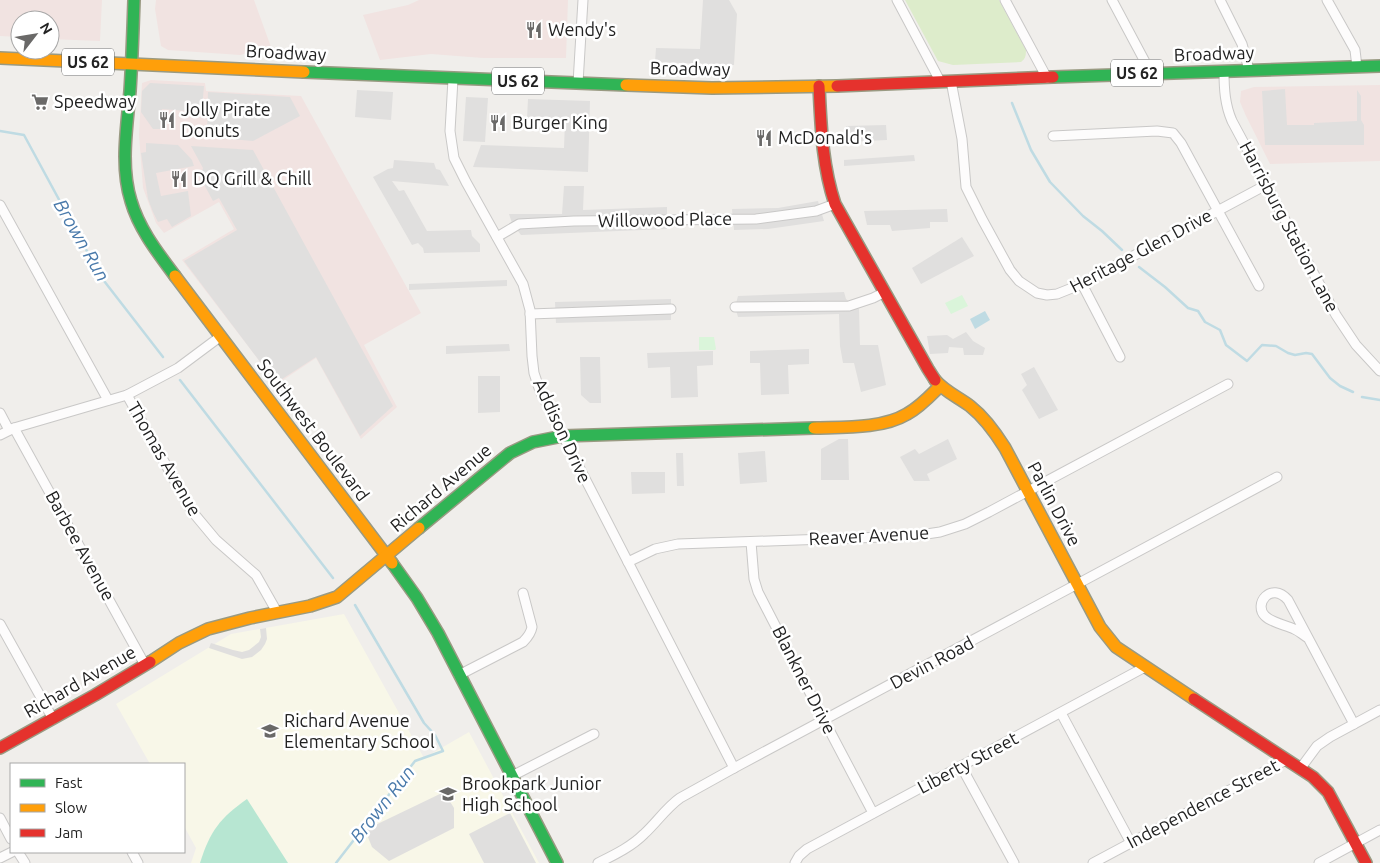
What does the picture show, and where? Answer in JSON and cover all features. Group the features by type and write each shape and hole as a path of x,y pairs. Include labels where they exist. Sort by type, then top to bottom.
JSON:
{"street":[{"name":"Southwest Boulevard","path":"134,0 132,64 125,160 129,197 145,234 387,556 426,611 557,863"},
{"path":"578,83 583,0"},
{"name":"Heritage Glen Drive","path":"897,0 946,81 962,140 966,187 1010,270 1019,281 1037,292 1047,295 1057,294 1082,284 1266,185"},
{"path":"1005,0 1047,78"},
{"path":"1112,0 1151,73"},
{"path":"1220,0 1242,44 1249,70"},
{"path":"1328,0 1355,50 1357,67"},
{"name":"Broadway","path":"0,58 453,79 712,88 819,86 1380,66"},
{"name":"Harrisburg Station Lane","path":"1224,71 1224,92 1227,110 1344,328 1356,346 1380,371"},
{"name":"Addison Drive","path":"453,79 450,131 454,158 523,284 530,314 534,373 540,391 734,768"},
{"name":"Parlin Drive","path":"819,86 820,137 826,178 835,204 928,370 940,386 971,407 993,429 1005,448 1077,585 1107,637 1116,647 1145,667 1314,777 1328,792 1366,863"},
{"path":"1053,136 1157,131 1173,133 1181,143 1259,286"},
{"name":"Willowood Place","path":"497,237 519,224 583,221 756,219 816,211 835,204"},
{"name":"Thomas Avenue","path":"0,205 108,400"},
{"path":"1082,284 1120,357"},
{"path":"735,307 849,306 885,292"},
{"path":"530,314 671,309"},
{"path":"0,435 12,429 127,395 178,368 221,336"},
{"name":"Reaver Avenue","path":"628,562 655,548 678,544 914,536 940,532 965,524 1228,384"},
{"name":"Richard Avenue","path":"0,748 96,695 175,645 207,629 327,602 338,597 522,445 537,440 563,436 822,427 879,423 908,414 921,405 940,386"},
{"name":"Thomas Avenue","path":"127,395 191,510 216,540 256,575 277,612"},
{"name":"Barbee Avenue","path":"0,413 12,429 145,665"},
{"name":"Devin Road","path":"598,863 643,836 673,803 680,798 1277,477"},
{"name":"Blankner Drive","path":"751,542 754,579 758,592 873,813"},
{"path":"1308,638 1296,630 1265,616 1261,608 1266,596 1271,592 1278,592 1288,600 1354,724"},
{"path":"459,675 523,642 528,637 532,631 532,626 523,594"},
{"path":"0,624 53,719"},
{"name":"Liberty Street","path":"795,863 799,856 807,849 1145,667"},
{"name":"Independence Street","path":"1300,768 1317,746 1380,710"},
{"path":"1061,713 1131,843"},
{"path":"512,776 594,734"},
{"name":"Independence Street","path":"1093,863 1286,760"},
{"path":"961,766 1014,863"},
{"path":"0,818 10,837"},
{"path":"1319,863 1380,830"}],"shaded area":[{"path":"0,0 102,0 100,41 60,39 60,10 10,10 10,36 0,36"},
{"path":"156,0 254,0 271,47 240,55 168,50 161,46 155,9"},
{"path":"419,0 568,0 566,58 483,58 431,54 380,60 363,15 408,5"},
{"path":"703,0 729,0 737,14 734,65 655,62 656,48 700,49"},
{"path":"151,80 205,83 206,91 301,96 421,313 364,345 397,407 361,439 316,358 277,384 182,260 234,229 219,202 164,233 156,223 143,188 139,135 142,83"},
{"path":"150,83 204,86 202,109 187,108 187,111 162,109 160,129 153,129 141,112 142,91"},
{"path":"1380,85 1380,161 1270,164 1240,102 1241,91 1254,87"},
{"path":"1285,89 1287,125 1314,125 1314,123 1357,121 1357,90 1361,96 1364,145 1265,145 1262,91"},
{"path":"357,90 393,92 391,120 355,117"},
{"path":"208,92 290,97 300,116 253,141 207,137"},
{"path":"466,97 488,98 485,142 463,141"},
{"path":"528,99 590,101 588,172 473,167 481,145 564,148 565,121 527,119"},
{"path":"886,125 887,140 846,142 846,126"},
{"path":"146,143 178,145 192,160 194,166 156,173 161,196 188,191 191,216 172,227 167,219 158,222 148,199 141,153 146,152"},
{"path":"191,146 253,150 393,406 360,436 316,357 276,383 184,261 237,230 219,198 213,201 200,177 203,168"},
{"path":"914,155 915,161 844,166 844,160"},
{"path":"394,160 434,163 436,169 440,170 449,186 392,181 399,191 404,190 427,231 471,230 472,236 480,244 480,252 424,253 423,248 418,243 412,245 373,177 393,168"},
{"path":"564,186 584,186 583,210 667,207 667,229 521,235 512,223 509,214 562,214"},
{"path":"818,201 824,221 768,229 734,230 732,209 778,208"},
{"path":"947,209 948,222 930,222 930,228 892,231 890,225 867,225 864,211"},
{"path":"962,237 974,256 921,284 912,268"},
{"path":"507,280 507,286 409,290 409,284"},
{"path":"844,292 846,299 859,309 860,345 878,345 886,385 861,392 854,363 843,363 840,346 839,314 738,317 735,307 738,296"},
{"path":"671,299 671,320 556,323 555,302"},
{"path":"966,332 973,341 985,348 983,355 964,355 963,348 949,347 948,353 930,354 927,336 947,335 953,339"},
{"path":"509,344 510,351 446,354 446,346"},
{"path":"809,349 809,364 788,365 789,394 761,395 760,363 750,363 750,351"},
{"path":"713,351 713,365 697,366 698,397 671,398 670,367 648,368 647,353"},
{"path":"580,357 600,357 601,403 590,403 581,395"},
{"path":"1034,367 1058,410 1039,419 1022,390 1027,385 1021,374"},
{"path":"478,376 500,376 500,412 478,413"},
{"path":"839,439 848,439 849,480 821,480 821,449"},
{"path":"948,439 957,459 927,474 930,481 914,481 900,457 915,449 919,454"},
{"path":"765,451 767,482 740,484 738,453"},
{"path":"676,453 683,453 684,486 677,486"},
{"path":"631,472 665,472 665,493 632,494"},
{"name":"Richard Avenue Elementary School","path":"344,614 424,758 469,732 539,863 191,863 196,848 185,828 185,763 149,763 116,704 231,634"},
{"path":"266,628 267,639 265,644 252,657 242,659 209,648 211,643 242,652 249,650 259,642 261,637 260,629"},
{"path":"444,792 454,808 454,828 389,861 372,847 365,830"},
{"path":"510,813 536,863 484,863 469,834"}],"green space":[{"path":"905,0 999,0 1026,50 1025,57 1021,62 953,65 938,61"},
{"path":"962,295 968,306 951,314 945,303"},
{"path":"699,337 714,337 716,349 699,350"},
{"path":"247,799 288,863 200,863 217,826"}],"water":[{"path":"985,311 990,320 975,329 970,319"}],"waterway":[{"path":"1012,103 1031,150 1050,182 1083,216 1122,250"},
{"name":"Brown Run","path":"0,131 24,135 101,277 163,357"},
{"path":"1139,267 1188,308 1198,311 1205,322 1220,330 1226,345 1247,361 1262,345 1276,346 1295,355 1312,354 1330,378 1340,386 1353,392"},
{"name":"Brown Run","path":"180,380 333,578"},
{"path":"1362,397 1380,400"},
{"name":"Brown Run","path":"336,863 415,761 443,751 435,735 424,723 355,605"}],"traffic: fast":[{"path":"134,0 131,80 125,146 128,188 134,211 144,231 175,276"},
{"path":"1053,77 1380,66"},
{"path":"304,72 626,85"},
{"path":"419,528 510,453 533,442 563,436 814,428"},
{"path":"392,563 417,598 438,633 557,863"}],"traffic: slow":[{"path":"0,58 304,72"},
{"path":"626,85 712,88 837,86"},
{"path":"175,276 392,563"},
{"path":"935,380 947,391 975,410 997,436 1100,627 1116,647 1194,699"},
{"path":"814,428 874,425 897,419 916,408 940,386"},
{"path":"150,662 179,643 208,629 310,606 337,597 419,528"}],"traffic: jam":[{"path":"837,86 1053,77"},
{"path":"819,86 827,175 835,204 935,380"},
{"path":"0,748 150,662"},
{"path":"1194,699 1313,777 1328,792 1366,863"}],"place":[{"name":"Wendy's","path":"534,30"},
{"name":"Speedway","path":"40,102"},
{"name":"Jolly Pirate Donuts","path":"167,120"},
{"name":"Burger King","path":"498,123"},
{"name":"McDonald's","path":"764,138"},
{"name":"DQ Grill & Chill","path":"179,179"},
{"name":"Richard Avenue Elementary School","path":"270,731"},
{"name":"Brookpark Junior High School","path":"448,794"}]}
